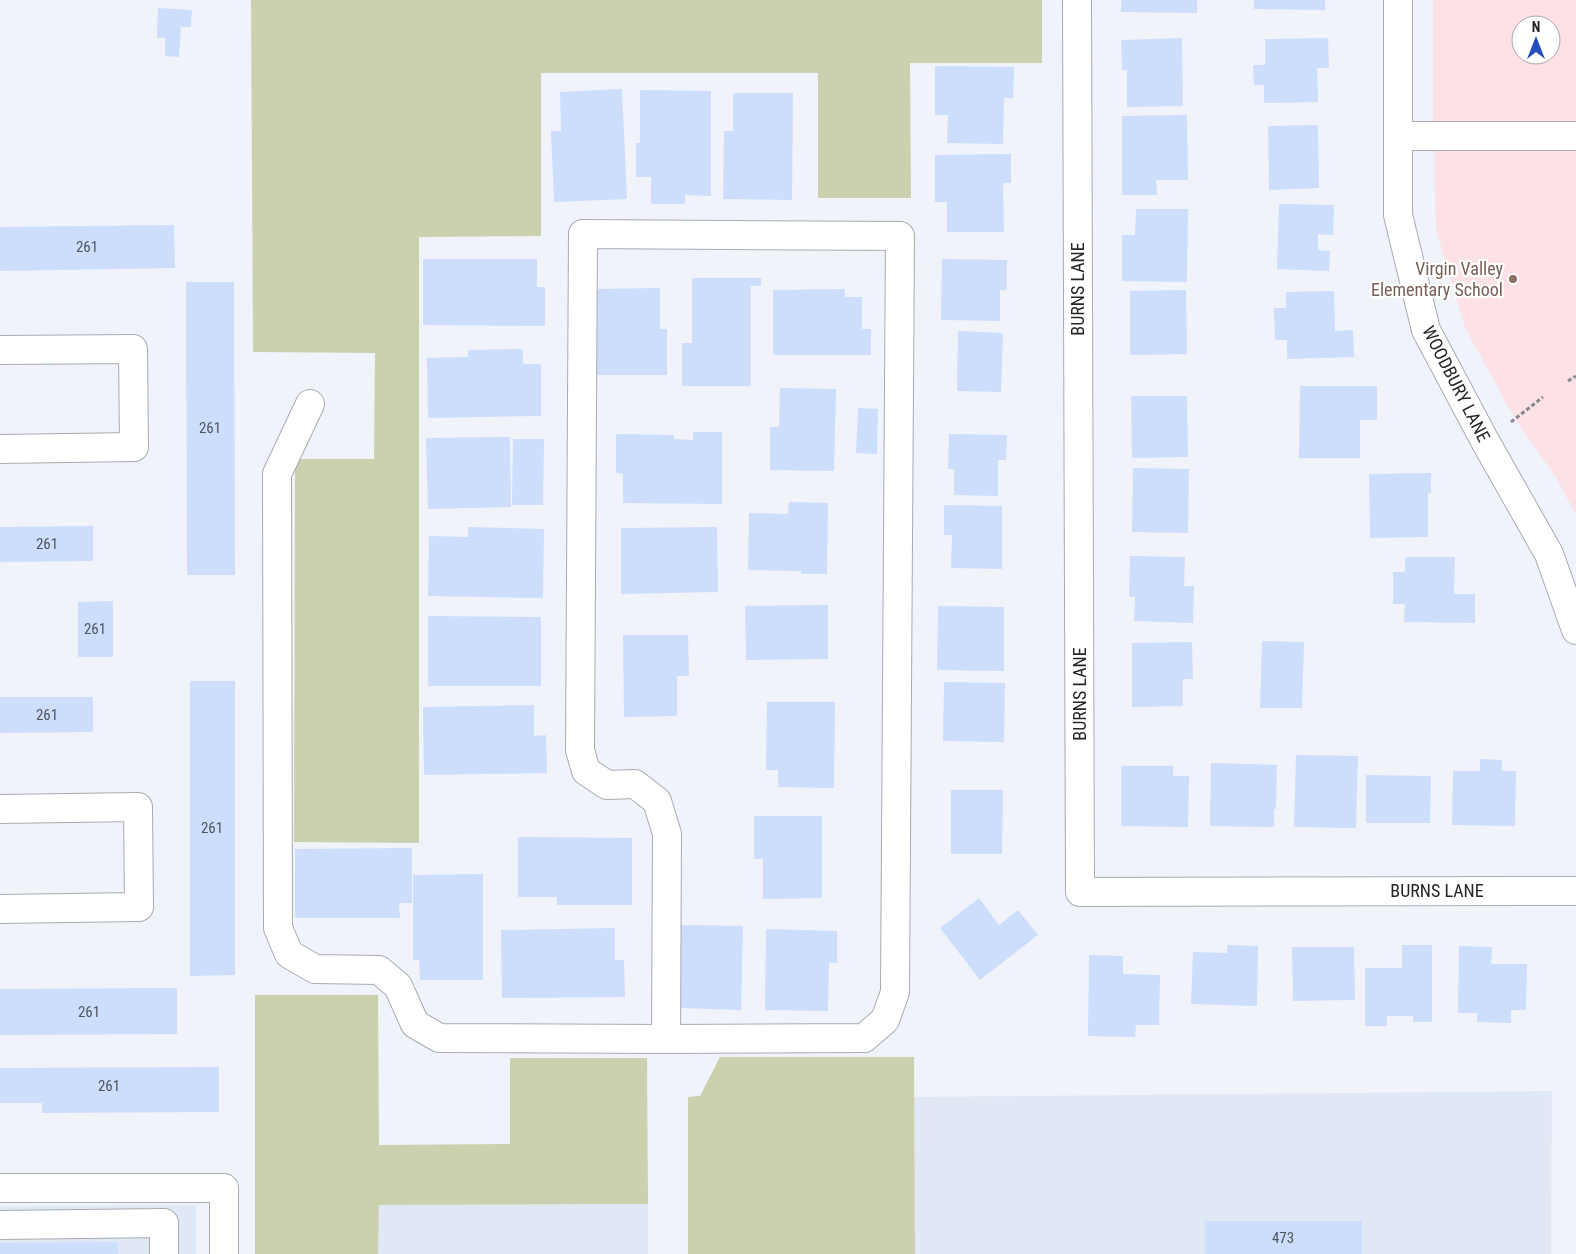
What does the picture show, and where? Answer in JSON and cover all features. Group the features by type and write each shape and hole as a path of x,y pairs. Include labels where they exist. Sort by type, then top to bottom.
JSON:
{"street":[{"name":"BURNS LANE","path":"1077,0 1080,892 1576,891"},
{"name":"WOODBURY LANE","path":"1398,0 1398,215 1426,330 1485,441 1549,554 1576,629"},
{"path":"1398,136 1576,136"},
{"path":"310,404 277,474 278,928 289,954 315,969 379,970 398,986 414,1024 439,1038 666,1039 864,1038 885,1020 895,992 900,236 583,234 580,750 586,770 607,785 635,784 657,801 667,834 666,1039"},
{"path":"0,350 133,349 134,447 0,449"},
{"path":"0,809 138,808 139,907 0,909"},
{"path":"0,1188 224,1188 224,1254"},
{"path":"0,1225 164,1223 164,1254"}],"path":[{"path":"1568,381 1576,376"},
{"path":"1511,422 1544,397"}],"shaded area":[{"name":"Virgin Valley Elementary School","path":"1433,0 1576,0 1576,515 1557,479 1515,419 1465,328 1436,229 1433,116"},
{"path":"1552,1091 1551,1254 915,1254 914,1097"},
{"path":"648,1204 648,1254 378,1254 378,1205"},
{"path":"196,1205 196,1254 0,1254 0,1206"}],"green space":[{"path":"251,0 1042,0 1042,63 910,63 911,198 818,198 818,73 541,73 541,236 419,237 419,843 294,842 295,459 374,459 375,353 253,352"},
{"path":"255,995 378,995 379,1145 510,1144 510,1058 647,1058 648,1204 379,1205 378,1254 255,1254"},
{"path":"720,1057 914,1057 915,1254 688,1254 688,1097 700,1096"}],"building":[{"path":"1121,0 1197,0 1197,13 1121,12"},
{"path":"1254,0 1325,0 1325,10 1254,9"},
{"path":"158,8 192,10 191,27 181,27 179,57 165,56 165,38 157,38"},
{"path":"1182,38 1183,106 1127,107 1127,70 1122,70 1121,40"},
{"path":"1328,38 1329,68 1317,68 1318,102 1264,103 1264,85 1254,85 1253,65 1265,65 1265,39"},
{"path":"935,66 1014,67 1013,98 1004,98 1003,144 947,143 948,115 935,115"},
{"path":"622,89 627,199 554,202 551,131 561,131 560,92"},
{"path":"640,90 711,91 711,196 685,195 685,204 651,204 651,177 636,177 636,143 640,143"},
{"path":"733,93 793,93 792,200 723,199 724,131 733,131"},
{"path":"1187,115 1188,180 1156,180 1157,195 1122,195 1122,116"},
{"path":"1318,125 1319,188 1269,190 1268,126"},
{"path":"1011,154 1011,183 1003,183 1004,232 947,232 947,202 935,202 935,155"},
{"path":"1279,204 1334,205 1333,235 1318,234 1318,250 1330,251 1329,271 1277,269"},
{"path":"1136,209 1188,209 1187,282 1122,281 1122,235 1135,235"},
{"path":"174,225 175,268 0,271 0,227"},
{"path":"423,259 537,259 537,287 545,287 545,326 423,325"},
{"path":"942,259 1007,260 1007,290 1000,290 1000,321 941,320"},
{"path":"692,278 761,278 761,286 751,286 751,386 682,386 682,343 692,343"},
{"path":"186,282 234,282 235,575 187,575"},
{"path":"660,288 660,329 667,329 667,375 596,375 595,289"},
{"path":"845,289 845,297 862,297 862,329 871,329 871,355 773,355 773,290"},
{"path":"1186,290 1187,354 1130,355 1130,291"},
{"path":"1334,291 1335,331 1353,330 1354,357 1287,359 1287,340 1275,340 1274,308 1286,308 1286,292"},
{"path":"958,331 1003,333 1001,392 957,391"},
{"path":"523,349 523,364 541,364 541,416 428,418 427,358 468,357 468,350"},
{"path":"1300,386 1377,386 1377,420 1360,420 1360,458 1299,458"},
{"path":"780,388 836,389 834,471 770,470 770,427 779,427"},
{"path":"1131,396 1187,396 1188,457 1132,458"},
{"path":"858,408 878,409 877,454 856,453"},
{"path":"693,432 722,432 722,504 623,503 623,474 616,473 616,434 674,435 674,439 693,440"},
{"path":"949,434 1007,435 1006,460 998,460 998,496 954,495 954,469 948,469"},
{"path":"510,437 511,507 428,509 426,438"},
{"path":"513,439 544,439 543,505 512,505"},
{"path":"1133,468 1189,469 1188,533 1132,532"},
{"path":"1431,473 1431,493 1428,493 1428,537 1370,538 1369,474"},
{"path":"789,502 828,503 827,574 801,574 801,571 748,570 749,513 788,514"},
{"path":"944,505 1002,506 1002,569 951,568 952,535 944,535"},
{"path":"93,526 93,561 0,562 0,527"},
{"path":"468,527 544,529 543,598 428,596 429,536 468,537"},
{"path":"717,527 718,592 621,594 621,528"},
{"path":"1130,556 1185,557 1184,586 1194,586 1193,623 1134,621 1135,597 1129,597"},
{"path":"1405,557 1455,557 1454,594 1475,594 1475,623 1404,622 1405,604 1393,604 1393,572 1405,572"},
{"path":"113,601 113,657 78,657 78,602"},
{"path":"828,605 828,659 746,660 745,606"},
{"path":"938,606 1004,607 1004,671 937,670"},
{"path":"428,616 541,617 541,686 428,686"},
{"path":"623,635 688,635 689,676 677,676 677,716 624,717"},
{"path":"1262,641 1304,642 1302,708 1260,708"},
{"path":"1192,642 1193,679 1183,679 1183,706 1132,707 1132,643"},
{"path":"190,681 235,681 235,975 190,976"},
{"path":"944,682 1005,683 1004,742 943,741"},
{"path":"0,697 93,697 93,732 0,733"},
{"path":"767,702 835,702 834,788 778,787 778,770 766,770"},
{"path":"534,705 534,736 546,735 547,773 424,775 423,707"},
{"path":"1296,755 1358,756 1356,828 1294,827"},
{"path":"1480,759 1502,760 1502,771 1516,771 1515,826 1452,825 1453,771 1480,771"},
{"path":"1211,763 1277,765 1274,827 1210,826"},
{"path":"1121,766 1173,766 1173,776 1189,776 1188,827 1121,826"},
{"path":"1366,775 1431,776 1430,823 1366,823"},
{"path":"951,790 1003,790 1002,854 951,854"},
{"path":"754,816 822,816 822,898 763,899 763,859 754,859"},
{"path":"518,837 632,838 632,905 557,905 557,897 518,897"},
{"path":"412,848 412,903 399,903 400,918 295,918 295,849"},
{"path":"483,874 483,980 420,980 419,960 413,960 413,875"},
{"path":"979,898 999,925 1018,910 1038,935 980,980 940,928"},
{"path":"681,925 743,926 741,1010 678,1008"},
{"path":"615,928 615,960 624,960 625,997 502,998 501,930"},
{"path":"766,929 837,931 837,963 829,963 828,1011 765,1010"},
{"path":"1227,945 1258,946 1257,1006 1191,1004 1193,952 1227,953"},
{"path":"1402,945 1432,945 1432,1022 1413,1022 1413,1016 1387,1016 1387,1026 1365,1026 1365,968 1402,968"},
{"path":"1459,946 1492,947 1491,964 1527,964 1526,1010 1511,1010 1511,1023 1477,1022 1477,1013 1458,1013"},
{"path":"1292,947 1354,947 1355,1000 1293,1001"},
{"path":"1089,955 1123,956 1123,974 1160,975 1159,1025 1136,1025 1135,1037 1088,1036"},
{"path":"177,988 177,1034 0,1035 0,989"},
{"path":"219,1067 219,1112 42,1113 42,1103 0,1103 0,1068"},
{"path":"1205,1221 1362,1221 1362,1254 1205,1254"},
{"path":"118,1242 118,1254 0,1254 0,1243"}],"place":[{"name":"Virgin Valley Elementary School","path":"1513,279"}]}
